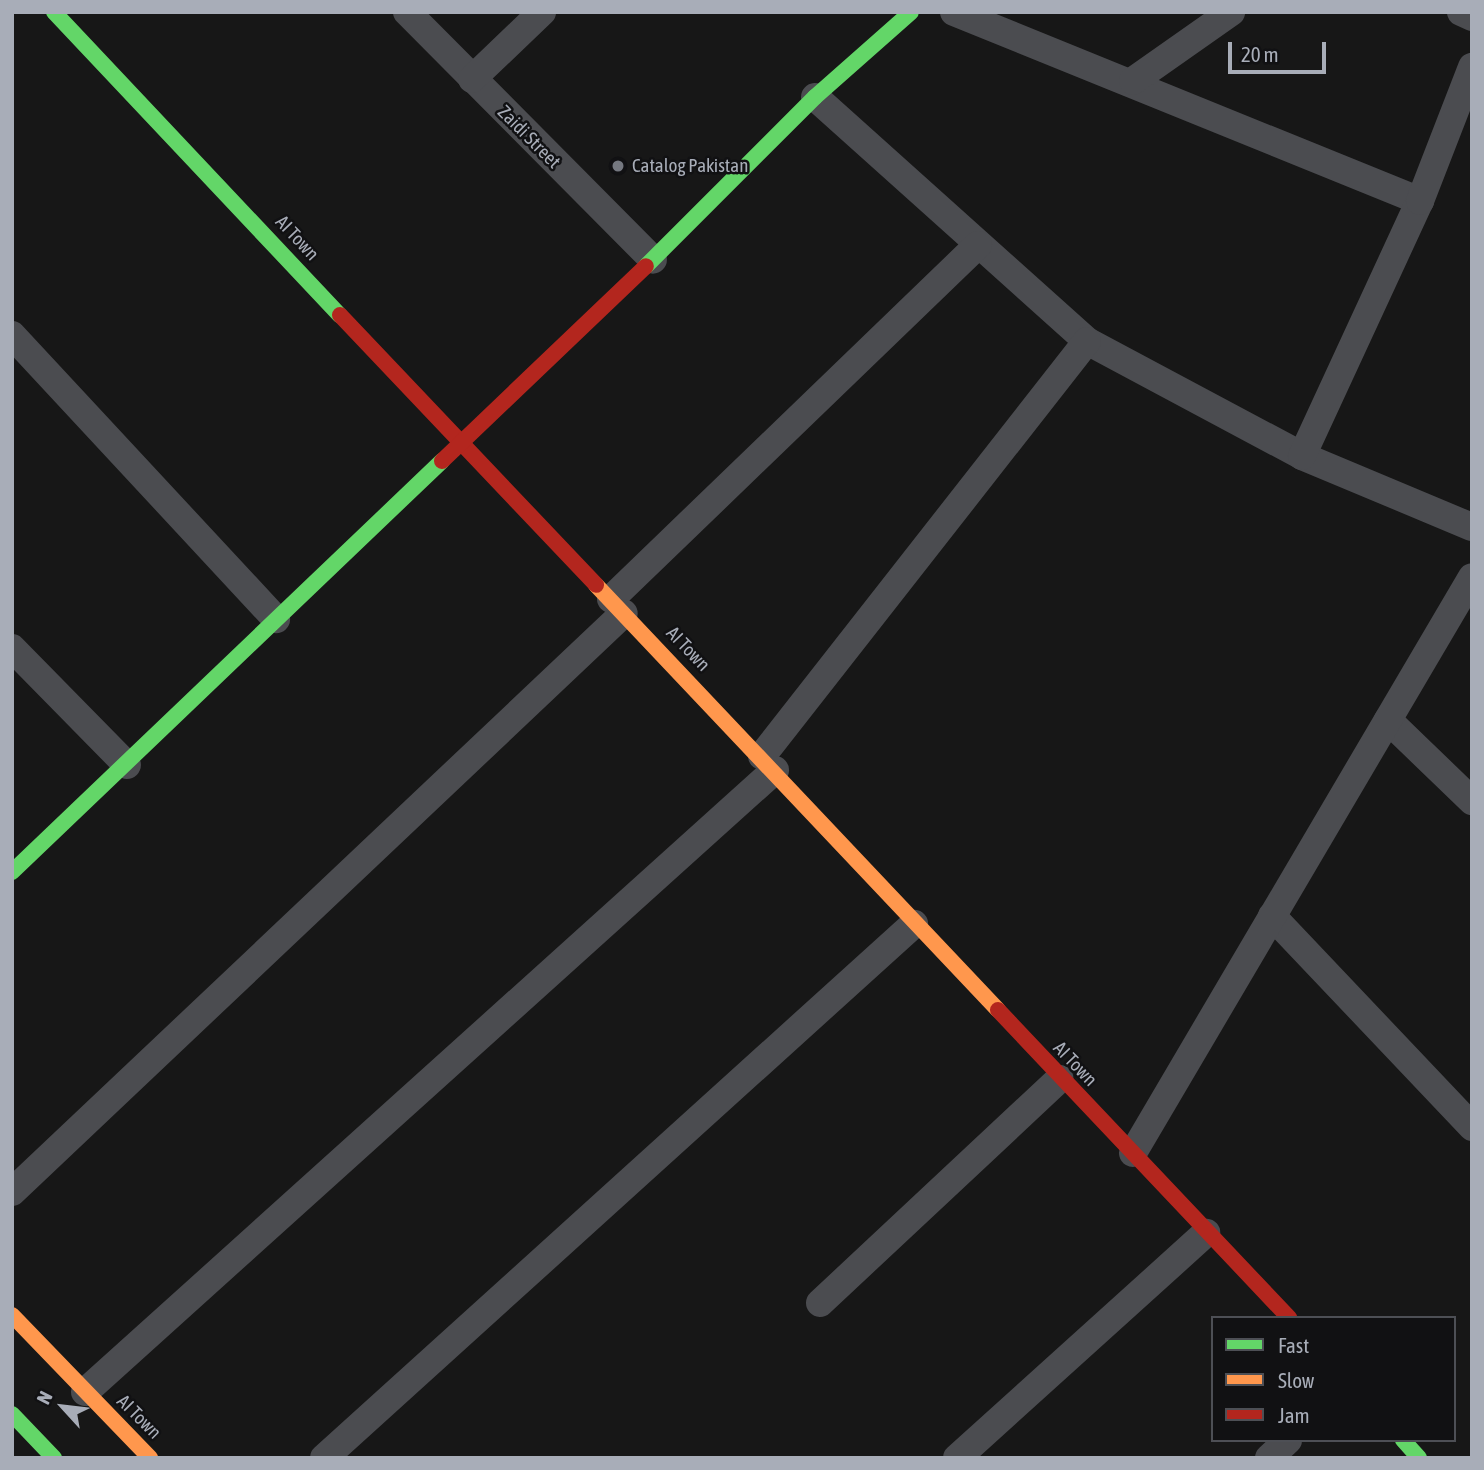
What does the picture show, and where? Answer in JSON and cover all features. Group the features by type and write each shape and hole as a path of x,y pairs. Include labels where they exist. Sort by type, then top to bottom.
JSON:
{"street":[{"name":"AI Town","path":"54,12 769,763 1059,1079 1287,1316"},
{"name":"Zaidi Street","path":"407,12 653,260"},
{"path":"472,79 542,12"},
{"path":"12,872 127,765 460,441 653,260 815,97 911,12"},
{"path":"954,12 1133,81 1420,201"},
{"path":"1133,81 1231,12"},
{"path":"1461,12 1472,17"},
{"path":"1302,456 1420,201 1472,67"},
{"path":"815,97 1087,341 1302,456 1472,527"},
{"path":"12,1192 617,606 978,245"},
{"path":"12,335 276,620"},
{"path":"85,1392 769,763 1087,341"},
{"path":"1133,1153 1472,577"},
{"path":"12,648 127,765"},
{"path":"1388,720 1472,801"},
{"path":"1272,916 1472,1128"},
{"path":"324,1458 914,924"},
{"path":"820,1303 1059,1079"},
{"path":"957,1458 1206,1233"},
{"name":"AI Town","path":"12,1315 150,1458"},
{"path":"12,1414 54,1458"},
{"path":"1269,1458 1287,1442"},
{"path":"1406,1442 1419,1458"}],"traffic: fast":[{"path":"54,12 340,315"},
{"path":"646,266 815,97 911,12"},
{"path":"12,872 442,461"},
{"path":"12,1414 54,1458"},
{"path":"1405,1442 1419,1458"}],"traffic: slow":[{"path":"596,585 998,1010"},
{"path":"12,1315 150,1458"}],"traffic: jam":[{"path":"442,461 646,266"},
{"path":"340,315 596,585"},
{"path":"998,1010 1287,1316"}],"place":[{"name":"Catalog Pakistan","path":"618,166"}]}
